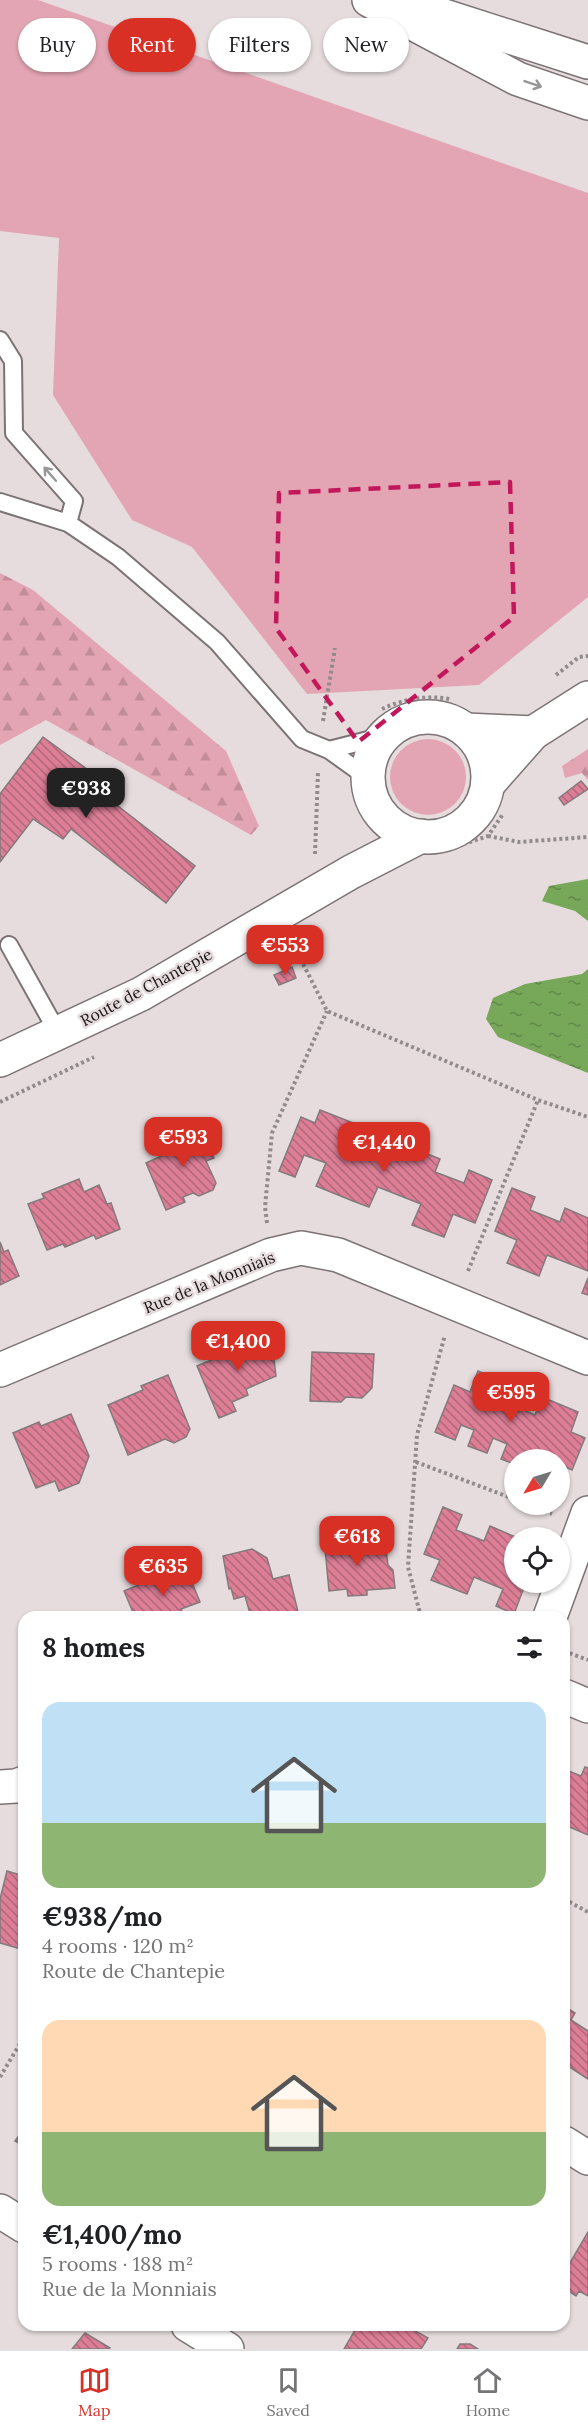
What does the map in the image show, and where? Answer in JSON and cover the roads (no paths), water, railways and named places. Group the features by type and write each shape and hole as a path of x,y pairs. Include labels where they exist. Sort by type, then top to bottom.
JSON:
{"main road":[{"path":"369,0 518,78 588,103"},
{"path":"394,0 588,62"},
{"path":"370,787 379,810 390,823 404,832 435,843 439,836 457,830 472,818 483,802 498,794 533,733 588,698"},
{"path":"351,872 369,832 370,787 378,725 398,725 424,718 450,721 462,716 533,733"},
{"path":"462,716 479,746 498,794"},
{"name":"Route de Chantepie","path":"0,1060 141,994 351,872 435,843"},
{"name":"Rue de la Monniais","path":"0,1370 271,1255 302,1248 338,1255 454,1305 588,1358"},
{"path":"552,1611 588,1514"},
{"path":"570,1698 588,1706"},
{"path":"0,1787 18,1785"},
{"path":"570,2147 588,2158"},
{"path":"0,2211 18,2222"},
{"path":"198,2331 227,2349"}],"lane":[{"path":"0,340 13,361 14,433 74,501 68,523"},
{"path":"0,502 68,523 118,557 217,642 274,710 303,739 324,748 370,787"},
{"path":"324,748 378,725"},
{"path":"9,945 58,1032"}],"water":[{"path":"588,879 588,921 575,911 542,901 549,886"},
{"path":"588,969 588,1073 498,1037 486,1019 493,998 525,984 582,974"}]}
